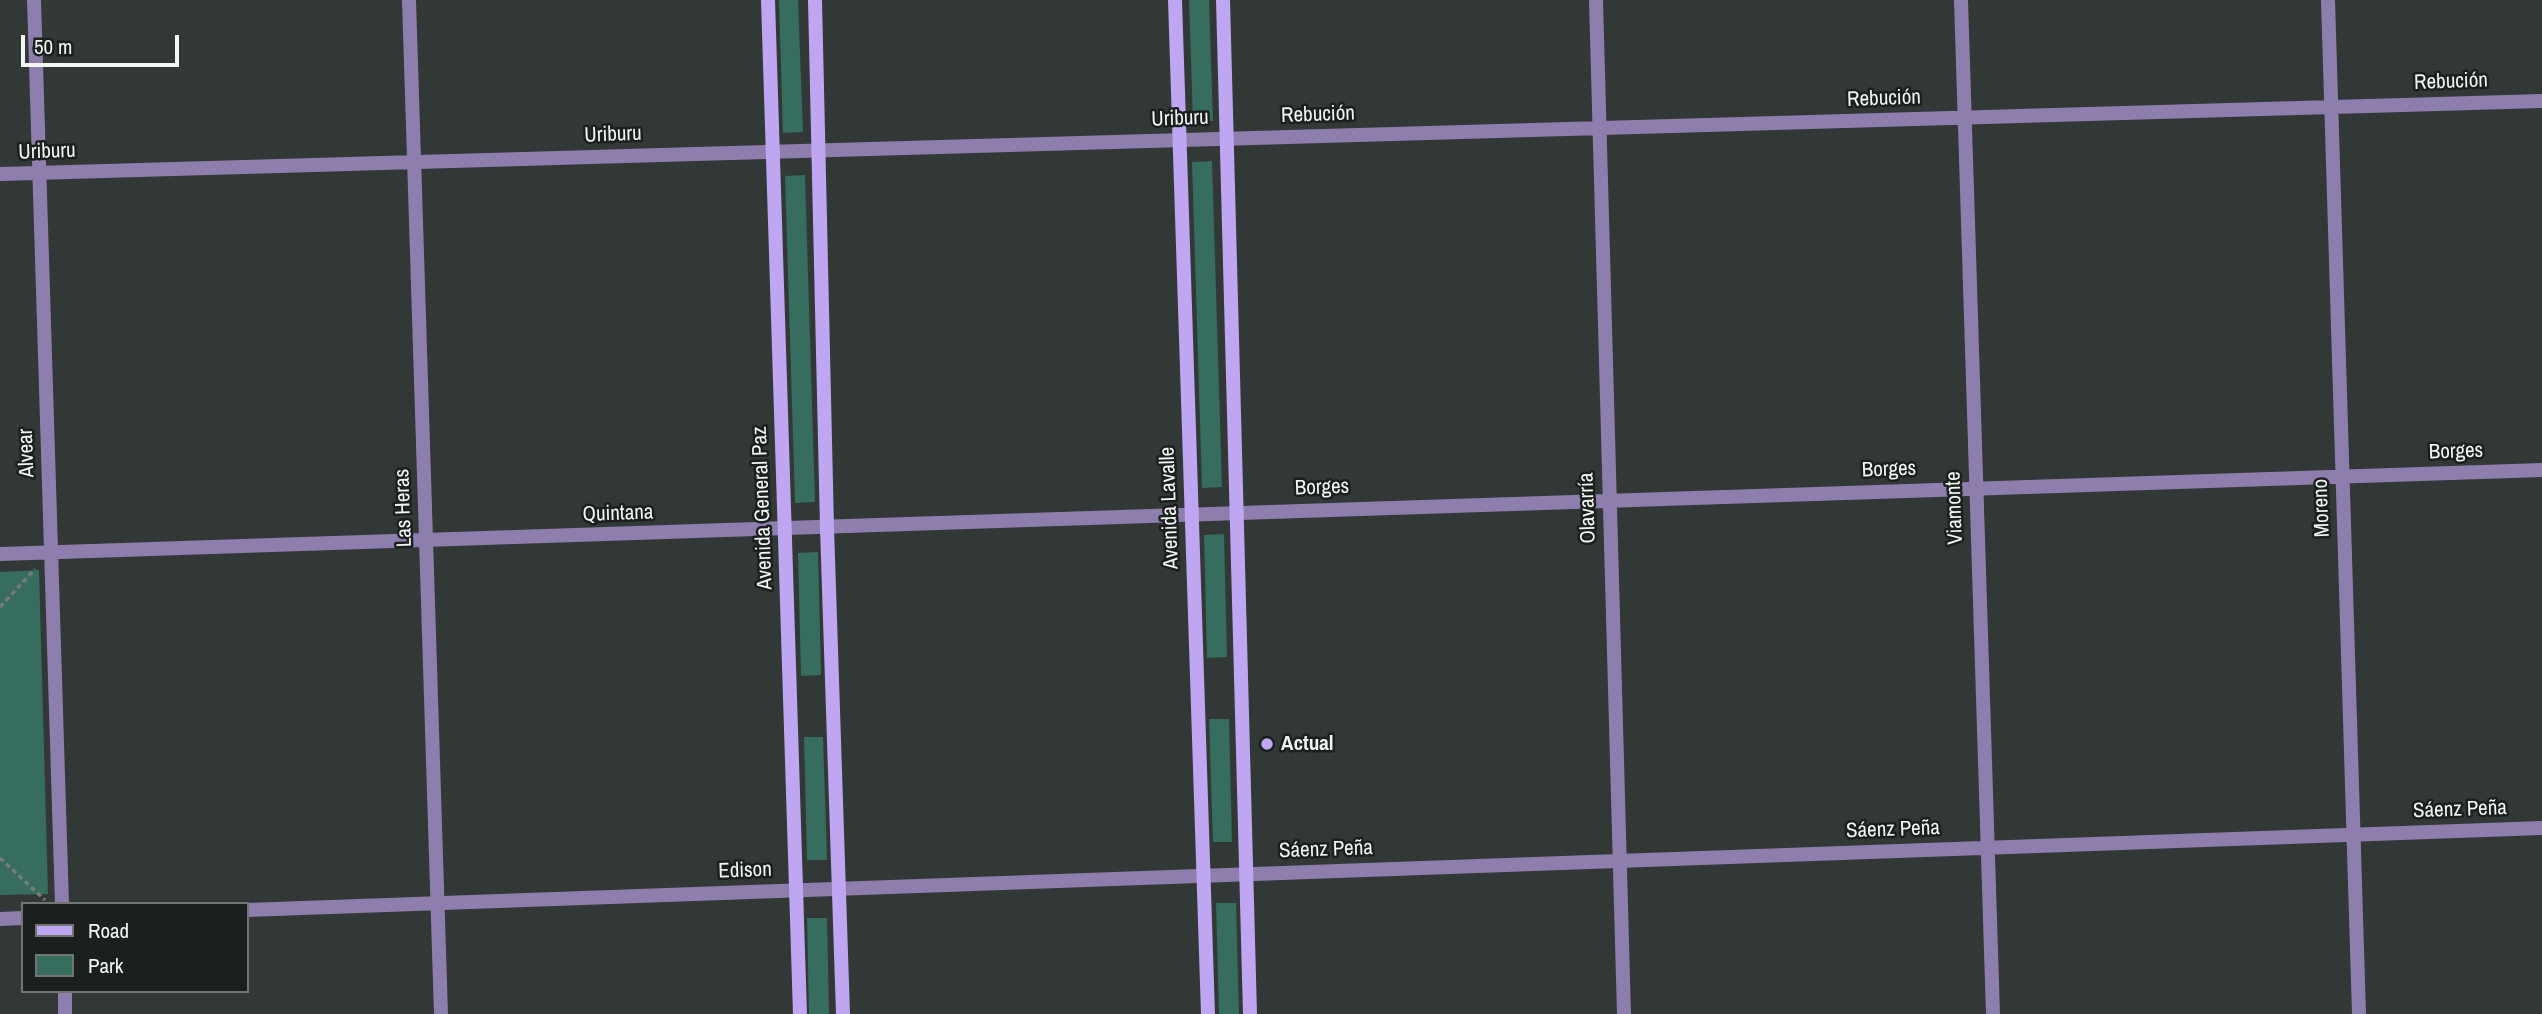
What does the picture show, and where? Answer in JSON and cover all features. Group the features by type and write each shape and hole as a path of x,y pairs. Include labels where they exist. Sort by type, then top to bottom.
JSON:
{"main road":[{"name":"Avenida General Paz","path":"768,0 800,1014"},
{"path":"815,0 827,528 843,1014"},
{"name":"Avenida Lavalle","path":"1175,0 1208,1014"},
{"path":"1223,0 1250,1014"}],"street":[{"name":"Alvear","path":"34,0 62,902"},
{"name":"Las Heras","path":"409,0 441,1014"},
{"name":"Olavarría","path":"1596,0 1624,1014"},
{"name":"Viamonte","path":"1961,0 1993,1014"},
{"name":"Moreno","path":"2328,0 2359,1014"},
{"name":"Rebución","path":"1228,139 2542,100"},
{"name":"Uriburu","path":"0,174 1228,139"},
{"name":"Borges","path":"1238,512 2542,470"},
{"name":"Quintana","path":"0,554 1192,516 1238,512"},
{"name":"Sáenz Peña","path":"1245,874 2542,828"},
{"name":"Edison","path":"248,910 1245,874"},
{"path":"0,919 21,918"},
{"path":"65,993 65,1014"}],"path":[{"path":"0,607 51,552"},
{"path":"0,858 47,902"}],"green space":[{"path":"779,0 798,0 803,132 783,133"},
{"path":"1189,0 1209,0 1213,121 1193,121"},
{"path":"1212,161 1222,487 1202,488 1192,162"},
{"path":"805,175 815,502 795,503 785,176"},
{"path":"1224,534 1227,657 1207,658 1204,535"},
{"path":"818,552 821,675 801,676 798,553"},
{"path":"39,570 48,894 0,895 0,572"},
{"path":"1209,719 1229,719 1232,842 1213,842"},
{"path":"804,737 823,737 827,860 807,860"},
{"path":"1216,903 1236,903 1239,1014 1219,1014"},
{"path":"807,918 827,918 829,1014 809,1014"}],"place":[{"name":"Actual","path":"1267,744"}]}
